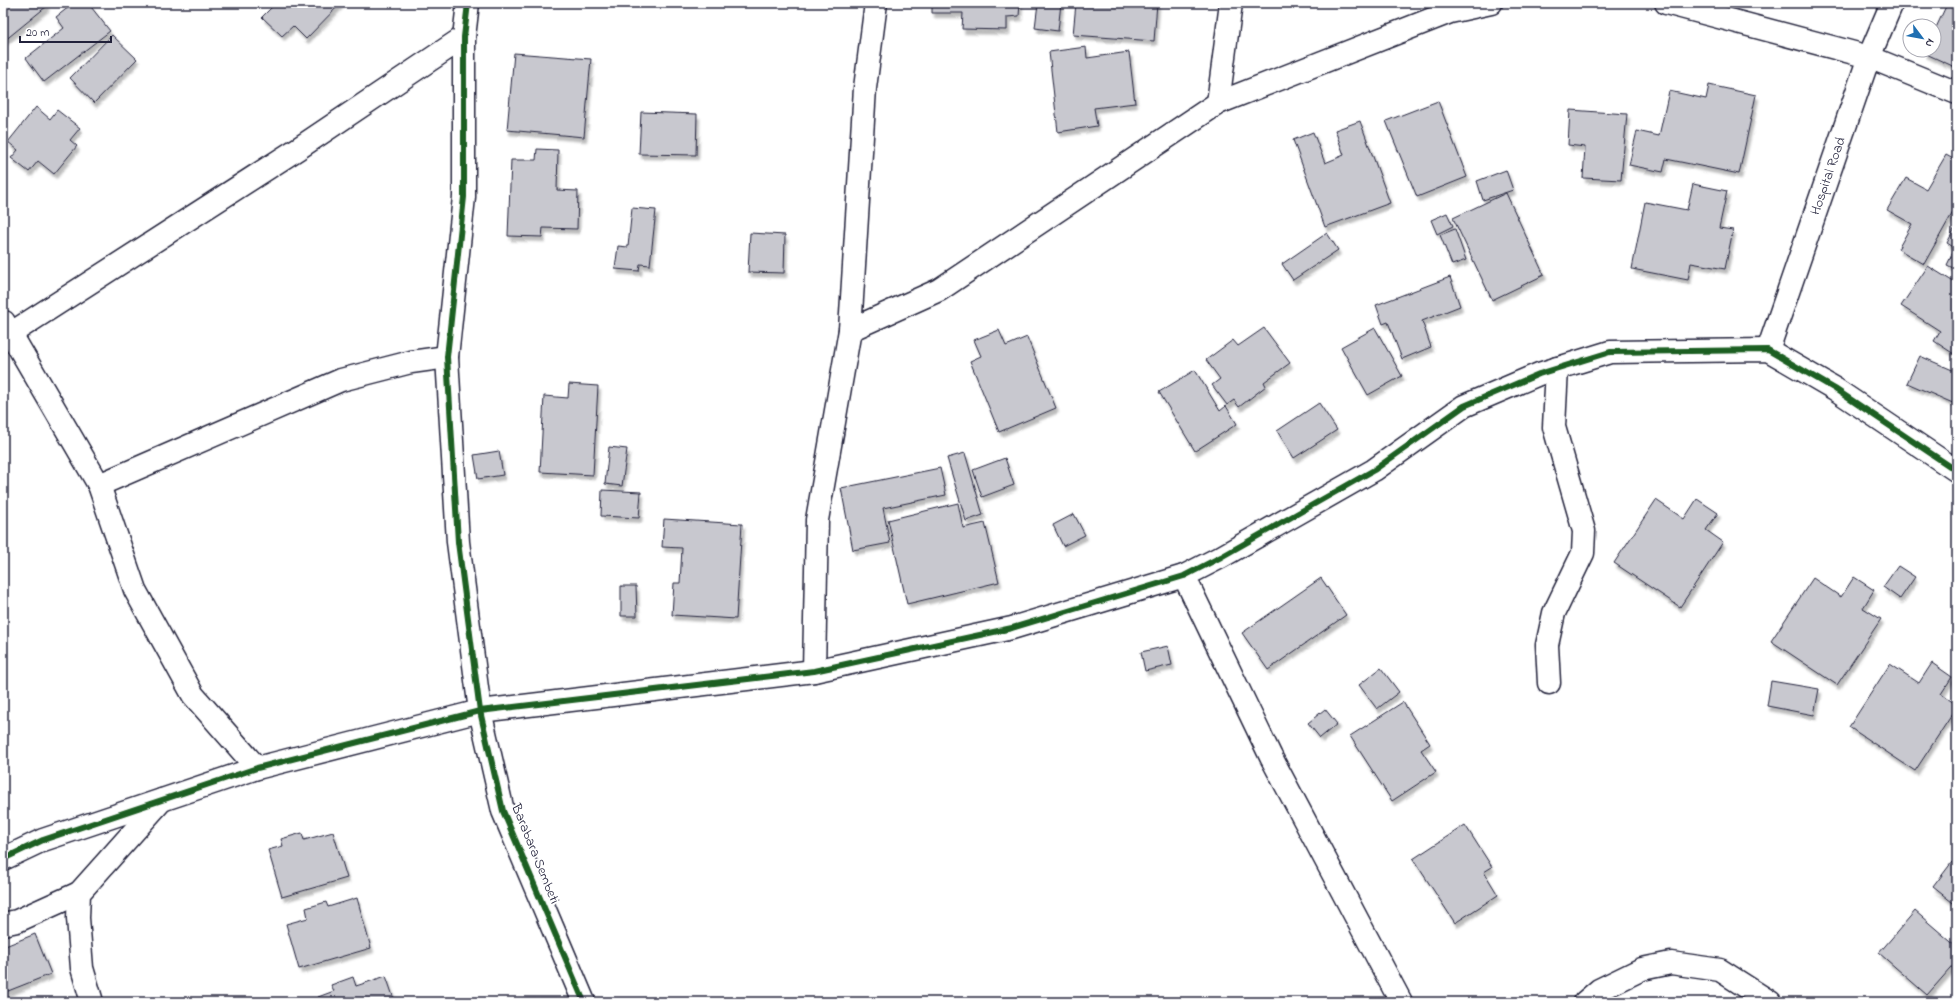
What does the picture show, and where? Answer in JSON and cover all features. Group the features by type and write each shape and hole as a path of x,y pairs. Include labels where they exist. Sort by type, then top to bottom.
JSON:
{"street":[{"name":"Barabara Sembeti","path":"468,3 464,37 464,197 447,357 458,542 480,711 503,811 584,1002"},
{"path":"814,670 818,520 850,330 865,88 876,3"},
{"path":"1218,103 1231,3"},
{"path":"850,330 939,290 1218,103 1450,12 1491,3"},
{"path":"1666,3 1869,57 1957,93"},
{"name":"Hospital Road","path":"1768,350 1869,57 1892,3"},
{"path":"257,768 193,695 185,681 135,590 99,485 7,327 299,148 464,37"},
{"path":"3,859 43,840 257,768 480,711 814,670 1012,628 1184,576 1221,558 1374,470 1464,406 1539,374 1610,352 1768,350 1835,390 1957,471"},
{"path":"99,485 341,380 411,362 447,357"},
{"path":"1549,682 1547,645 1554,613 1583,553 1584,531 1554,427 1557,368"},
{"path":"1184,576 1271,757 1401,1002"},
{"path":"3,924 17,921 79,893 163,799"},
{"path":"79,893 78,918 82,968 92,1002"},
{"path":"1586,1002 1599,990 1642,969 1671,963 1720,970 1770,1002"}],"building":[{"path":"3,3 44,3 47,6 4,41"},
{"path":"74,3 88,3 110,31 44,82 26,58 64,28 56,17"},
{"path":"270,3 341,3 306,39 293,26 282,36 262,17 273,6"},
{"path":"932,3 1020,3 1019,16 1007,17 1007,30 962,29 963,13 932,13"},
{"path":"1038,3 1061,3 1058,31 1035,28"},
{"path":"1076,3 1157,3 1154,41 1073,35"},
{"path":"1947,4 1957,8 1957,68 1935,58 1942,58 1942,18 1940,18"},
{"path":"112,35 137,59 94,103 70,78"},
{"path":"1086,47 1087,58 1129,52 1135,103 1094,108 1097,126 1058,132 1049,52"},
{"path":"514,53 591,59 584,137 507,130"},
{"path":"1709,85 1756,95 1739,174 1666,159 1663,172 1629,165 1637,131 1659,136 1669,91 1706,99"},
{"path":"1438,101 1467,177 1417,197 1386,121"},
{"path":"36,107 50,119 57,110 80,128 70,140 77,146 54,174 38,161 29,172 11,158 18,150 8,142"},
{"path":"1570,110 1627,114 1621,180 1583,178 1585,147 1568,145"},
{"path":"641,112 697,114 696,155 639,154"},
{"path":"1360,121 1390,203 1325,227 1293,140 1313,132 1325,163 1344,155 1335,130"},
{"path":"537,149 558,150 557,190 578,191 577,229 543,228 542,237 508,236 511,160 536,160"},
{"path":"1946,155 1957,161 1957,205 1924,264 1898,249 1912,224 1887,210 1906,178 1926,189"},
{"path":"1506,170 1513,190 1483,200 1477,181"},
{"path":"1693,184 1727,191 1719,228 1733,230 1725,269 1691,263 1688,280 1632,269 1645,202 1687,210"},
{"path":"1506,193 1544,275 1492,300 1453,218"},
{"path":"632,208 656,210 650,265 640,264 639,271 615,269 618,246 628,247"},
{"path":"1447,213 1453,226 1437,234 1431,220"},
{"path":"1957,224 1957,270 1947,265 1955,248 1947,243"},
{"path":"1455,229 1466,260 1452,265 1440,235"},
{"path":"750,233 785,235 784,273 748,272"},
{"path":"1327,233 1338,250 1293,280 1282,264"},
{"path":"1928,266 1957,284 1957,356 1934,341 1940,331 1901,306"},
{"path":"1450,277 1460,306 1422,321 1431,347 1402,359 1388,322 1383,324 1376,305"},
{"path":"1264,328 1290,363 1264,382 1266,386 1239,407 1234,400 1227,405 1212,385 1220,379 1206,360 1233,340 1238,346"},
{"path":"1375,328 1402,376 1368,395 1341,347"},
{"path":"999,330 1006,346 1027,337 1056,408 999,432 970,361 981,356 974,340"},
{"path":"1920,356 1957,372 1957,400 1955,404 1907,383"},
{"path":"1195,370 1220,411 1226,406 1237,424 1195,451 1159,392"},
{"path":"569,384 598,386 593,475 540,472 544,396 568,398"},
{"path":"1319,403 1337,430 1294,458 1277,431"},
{"path":"609,447 627,449 622,486 605,484"},
{"path":"499,451 503,475 478,479 474,455"},
{"path":"965,453 983,515 966,521 947,458"},
{"path":"1005,458 1014,485 982,497 973,470"},
{"path":"940,468 946,495 883,508 890,543 853,550 841,488"},
{"path":"602,490 641,492 639,518 601,516"},
{"path":"1697,499 1718,513 1706,530 1723,542 1680,607 1614,563 1656,500 1684,519"},
{"path":"958,503 963,528 985,523 999,582 907,604 888,520"},
{"path":"1074,514 1085,535 1063,546 1053,525"},
{"path":"664,519 742,524 736,619 672,615 674,583 680,583 682,548 662,547"},
{"path":"1898,566 1915,577 1900,599 1883,587"},
{"path":"1854,577 1874,590 1863,608 1881,619 1837,685 1771,641 1813,578 1841,597"},
{"path":"1321,578 1346,615 1268,670 1242,633"},
{"path":"621,586 636,586 637,616 621,616"},
{"path":"1168,646 1172,665 1145,671 1141,652"},
{"path":"1932,663 1952,677 1941,694 1957,705 1957,707 1915,771 1849,727 1890,664 1919,683"},
{"path":"1381,668 1399,692 1377,709 1359,685"},
{"path":"1771,681 1819,689 1814,715 1767,706"},
{"path":"1403,702 1430,744 1421,750 1436,772 1392,801 1350,736"},
{"path":"1325,709 1337,724 1320,738 1308,723"},
{"path":"1465,825 1492,867 1484,872 1498,895 1455,923 1413,859"},
{"path":"333,832 347,878 282,897 268,850 283,846 281,839 302,833 304,840"},
{"path":"1952,862 1957,866 1957,906 1933,887"},
{"path":"357,898 371,948 299,969 286,924 308,918 306,908 326,902 328,907"},
{"path":"1915,911 1957,947 1957,961 1927,995 1879,953"},
{"path":"35,934 51,974 3,993 3,947"},
{"path":"386,976 395,1002 320,1002 318,997 334,991 331,985 353,977 356,986"}],"cycle path":[{"path":"468,3 464,37 464,197 447,357 458,542 480,711 503,811 584,1002"},
{"path":"3,859 43,840 257,768 480,711 814,671 1012,628 1184,576 1221,557 1374,470 1464,406 1539,374 1610,352 1768,350 1835,389 1957,471"}]}
